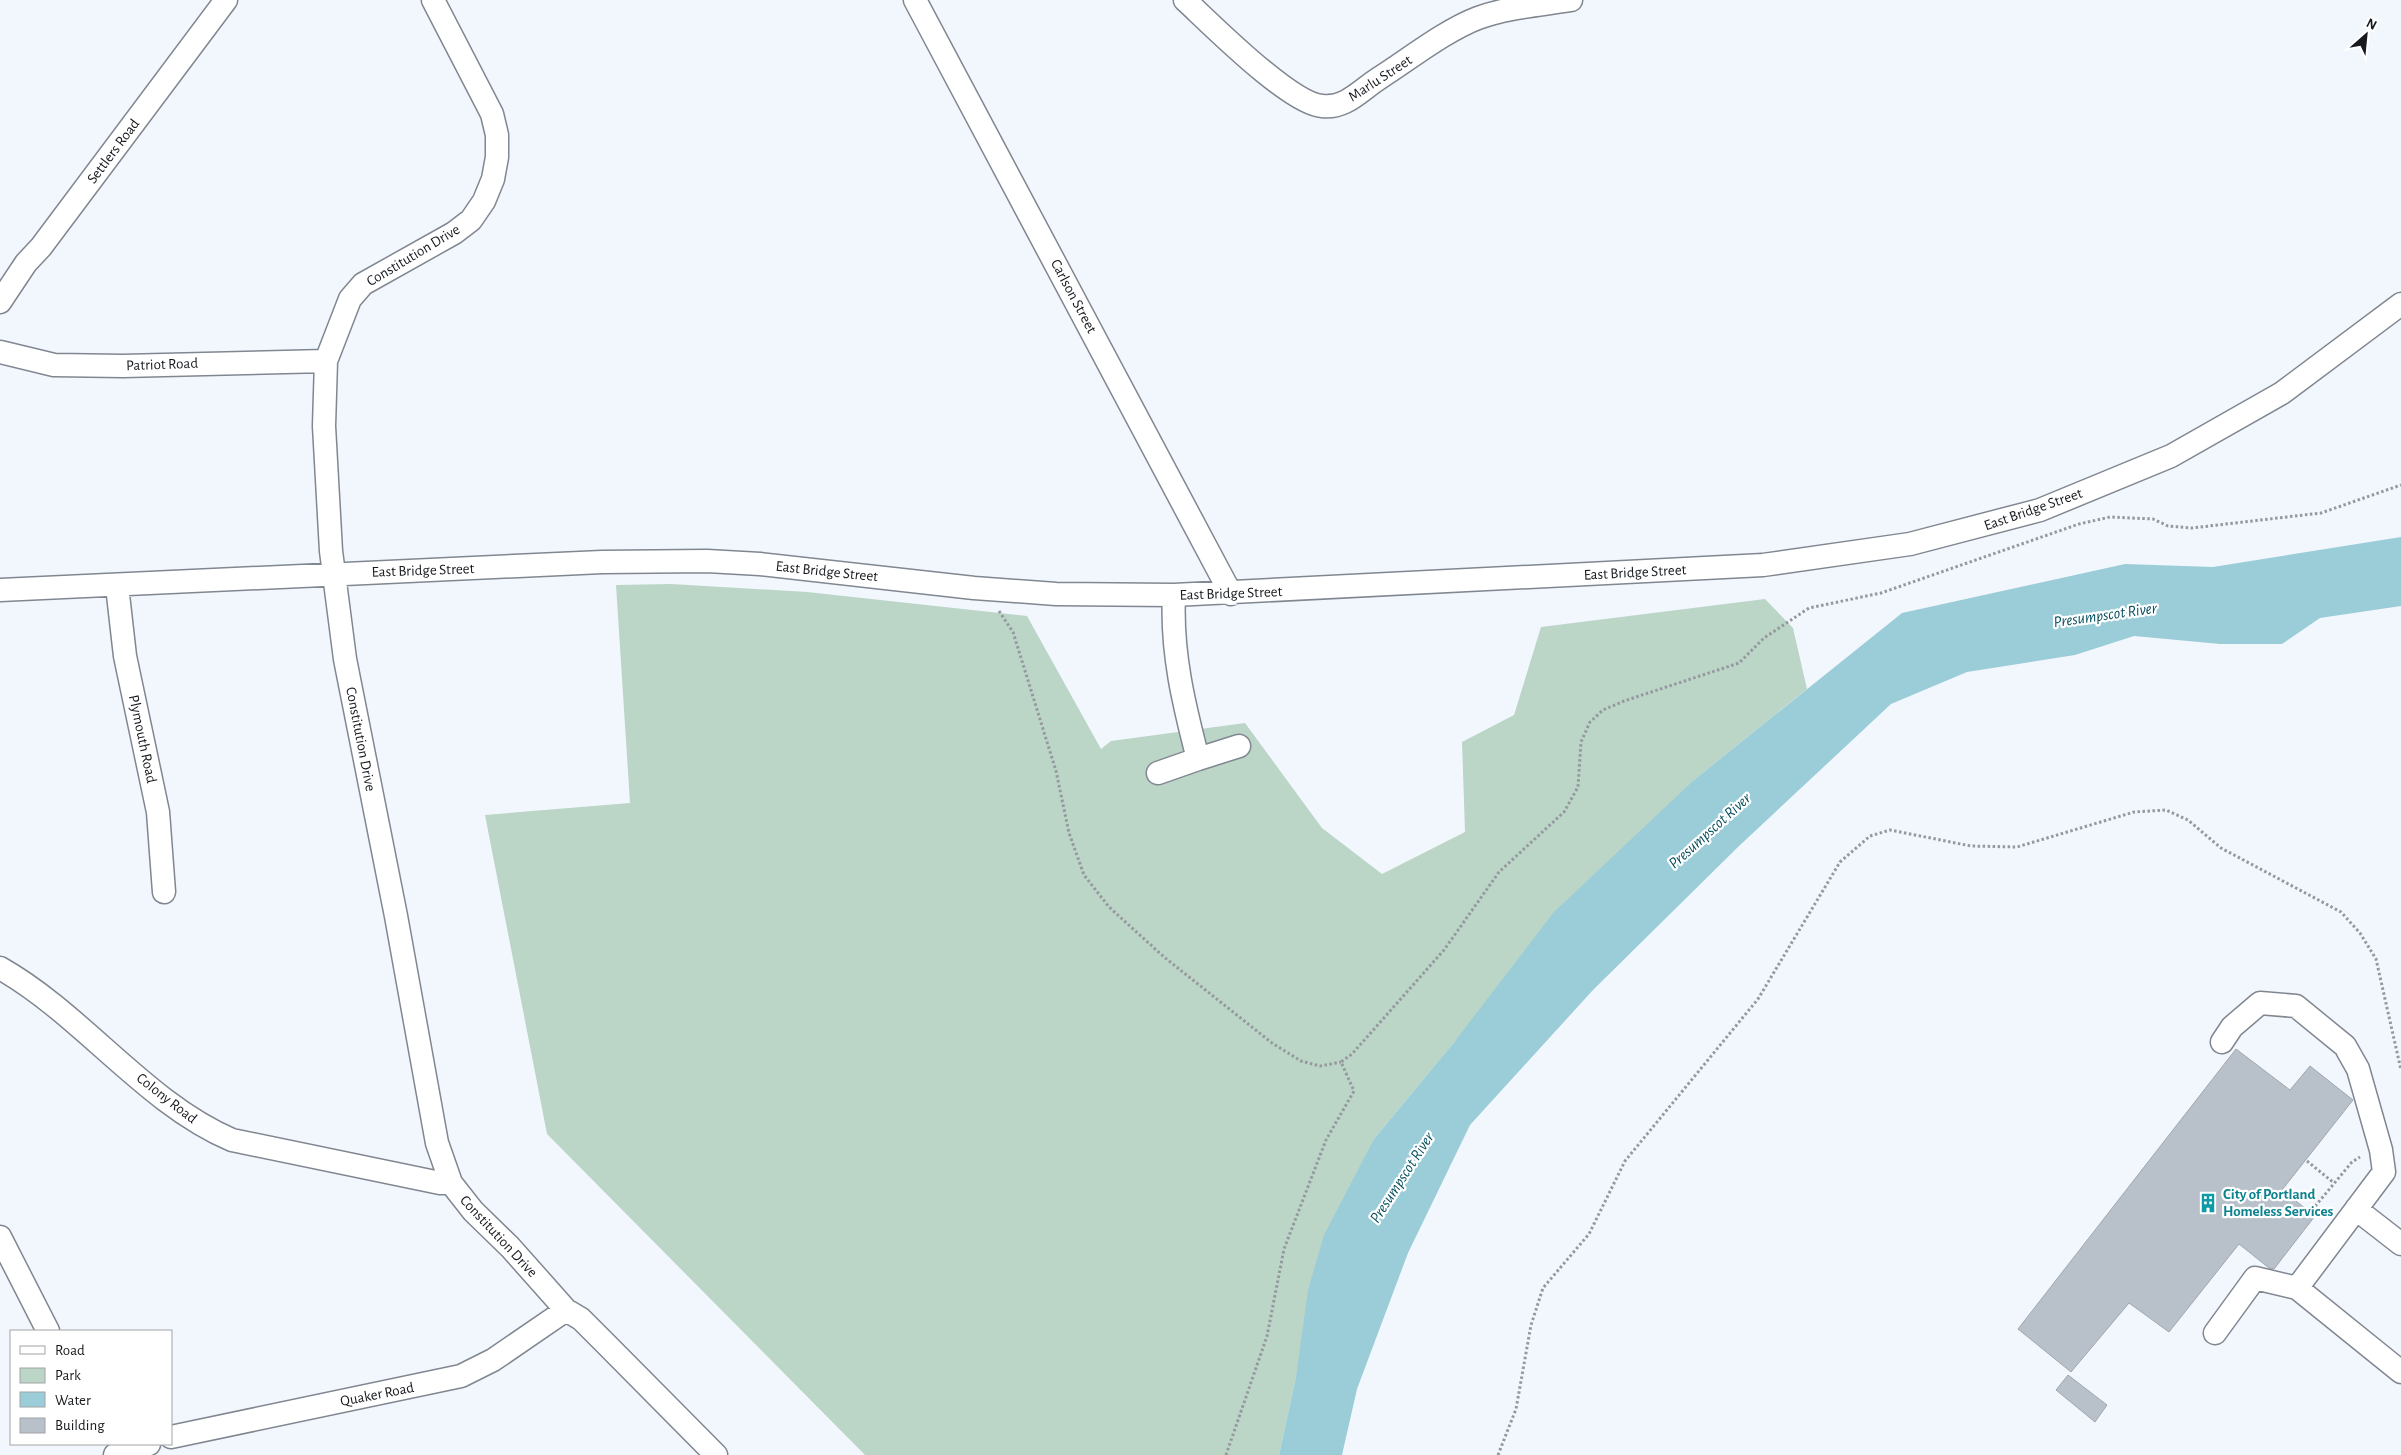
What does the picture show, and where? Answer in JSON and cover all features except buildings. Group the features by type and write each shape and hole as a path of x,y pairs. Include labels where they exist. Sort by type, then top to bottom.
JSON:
{"street":[{"name":"Settlers Road","path":"0,302 26,263 41,247 226,0"},
{"name":"Constitution Drive","path":"433,0 492,114 497,135 497,157 493,180 484,201 475,213 454,233 363,284 350,300 326,361 324,426 334,573 345,660 396,916 437,1143 451,1183 473,1211 510,1247 566,1310 581,1320 606,1344 716,1455"},
{"name":"Carlson Street","path":"914,0 1231,594"},
{"name":"Marlu Street","path":"1185,0 1245,56 1281,84 1321,106 1337,105 1355,96 1475,9 1514,9 1571,0"},
{"name":"East Bridge Street","path":"0,590 602,562 707,561 760,564 974,588 1056,594 1174,595 1231,594 1763,565 1910,544 1966,531 2040,510 2171,456 2282,393 2401,304"},
{"name":"Patriot Road","path":"0,352 54,365 123,366 326,361"},
{"name":"Plymouth Road","path":"117,586 125,656 158,812 164,892"},
{"path":"1174,595 1174,644 1184,704 1198,759"},
{"path":"1158,773 1239,746"},
{"name":"Colony Road","path":"0,968 44,997 186,1117 216,1133 232,1140 440,1183 451,1183"},
{"path":"2222,1042 2232,1027 2260,1003 2296,1006 2345,1046 2358,1069 2381,1150 2384,1172 2296,1288"},
{"path":"2356,1209 2401,1244"},
{"path":"0,1237 47,1330"},
{"path":"2215,1332 2256,1278 2296,1288 2401,1372"},
{"name":"Quaker Road","path":"172,1437 460,1376 493,1360 566,1310"},
{"path":"114,1455 146,1445"}],"path":[{"path":"974,588 999,611 1013,632 1056,771 1069,833 1084,875 1109,907 1164,957 1272,1042 1301,1061 1320,1066 1341,1062 1352,1054 1444,950 1499,872 1564,812 1578,787 1581,742 1590,722 1604,710 1624,701 1740,663 1764,638 1809,608 1882,593 2079,524 2110,517 2153,519 2168,526 2192,528 2321,513 2401,485"},
{"path":"1498,1455 1516,1409 1531,1325 1544,1288 1589,1234 1625,1162 1758,999 1840,862 1870,836 1890,830 1971,846 2017,847 2134,812 2166,810 2188,820 2221,848 2341,912 2360,933 2376,959 2401,1070"},
{"path":"1226,1455 1267,1336 1284,1249 1326,1140 1354,1091 1341,1062"},
{"path":"2312,1210 2352,1162 2360,1157"},
{"path":"2307,1161 2334,1183"}],"green space":[{"path":"671,584 807,592 1027,616 1101,749 1111,741 1245,723 1322,828 1382,874 1465,832 1462,742 1514,715 1541,627 1765,599 1793,628 1807,689 1695,779 1455,1041 1374,1139 1296,1377 1279,1455 865,1455 547,1134 485,815 630,803 616,585"}],"water":[{"name":"Presumpscot River","path":"2401,537 2401,606 2320,618 2282,644 2220,644 2134,636 2075,655 1967,672 1891,704 1738,847 1593,990 1470,1125 1408,1253 1357,1389 1342,1455 1279,1455 1296,1377 1308,1290 1324,1235 1374,1139 1455,1041 1554,912 1695,779 1902,613 2125,564 2213,567"}],"place":[{"name":"City of Portland Homeless Services","path":"2208,1203"}]}
